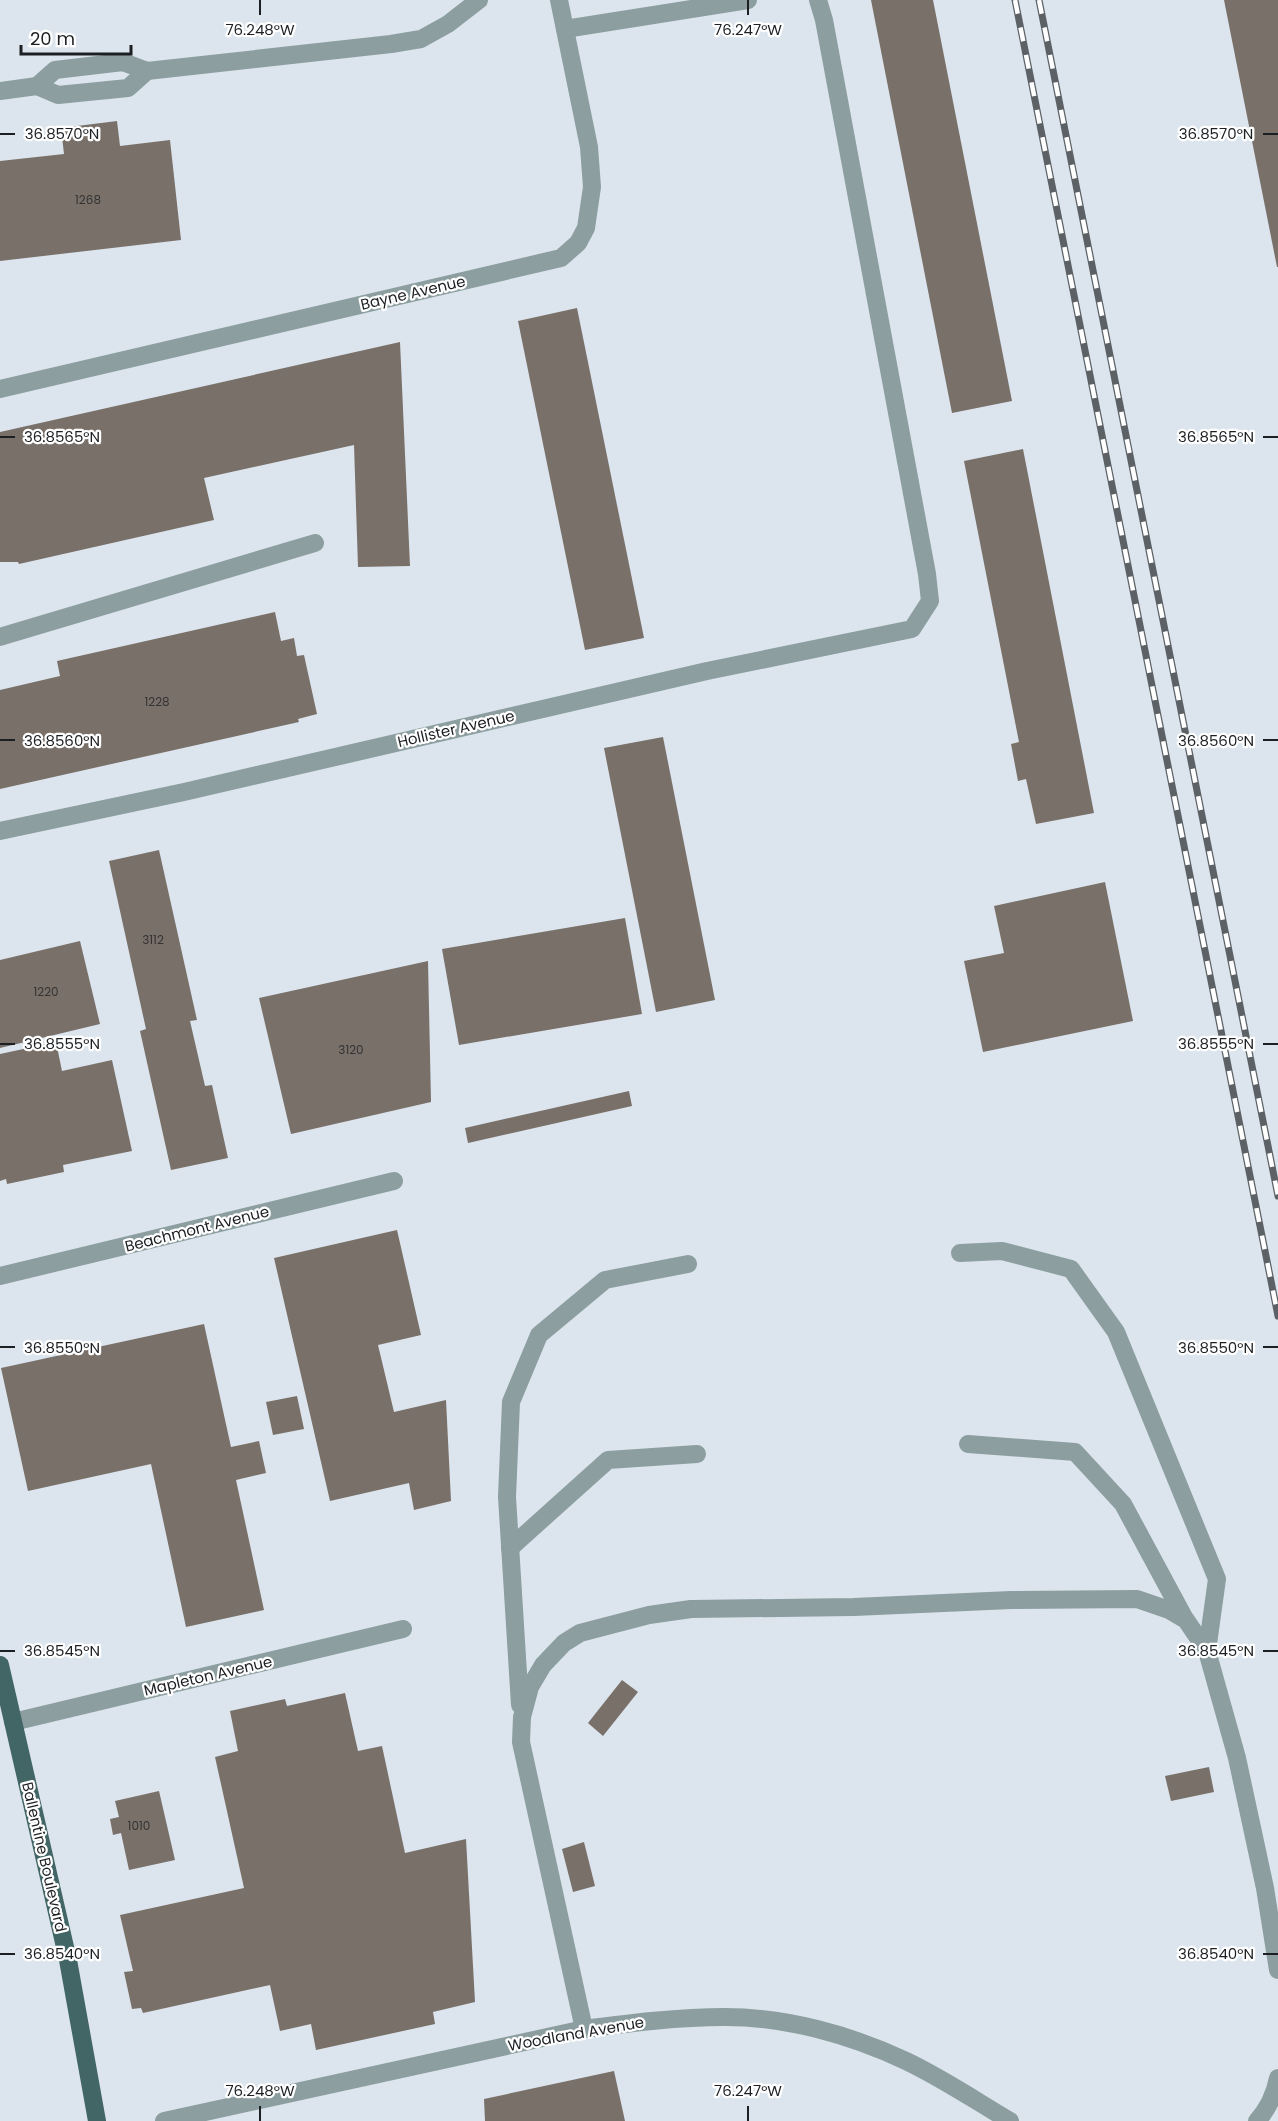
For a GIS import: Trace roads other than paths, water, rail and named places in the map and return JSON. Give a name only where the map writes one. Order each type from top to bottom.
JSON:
[{"type":"main road","name":"Ballentine Boulevard","points":[[0,1665],[68,1960],[97,2121]]},
{"type":"street","points":[[37,86],[55,70],[123,62],[147,70],[421,39],[448,24],[479,0]]},
{"type":"street","name":"Bayne Avenue","points":[[0,389],[561,258],[578,243],[586,228],[591,187],[589,147],[559,0]]},
{"type":"street","points":[[565,29],[748,0]]},
{"type":"street","name":"Hollister Avenue","points":[[0,831],[208,787],[707,671],[912,629],[930,601],[927,574],[824,20],[818,0]]},
{"type":"street","points":[[0,91],[37,86],[58,95],[128,88],[147,70]]},
{"type":"street","points":[[0,638],[315,543]]},
{"type":"street","name":"Beachmont Avenue","points":[[0,1276],[394,1181]]},
{"type":"street","points":[[960,1253],[1002,1251],[1071,1269],[1116,1332],[1217,1579],[1207,1651]]},
{"type":"street","points":[[584,2029],[521,1742],[507,1497],[511,1402],[539,1335],[605,1280],[688,1264]]},
{"type":"street","points":[[968,1444],[1075,1452],[1123,1504],[1186,1620],[1207,1651],[1239,1768],[1265,1888],[1278,1970]]},
{"type":"street","points":[[510,1548],[608,1460],[697,1454]]},
{"type":"street","points":[[521,1728],[530,1687],[543,1665],[564,1643],[580,1633],[649,1615],[692,1609],[854,1607],[1011,1600],[1137,1599],[1169,1610],[1186,1620]]},
{"type":"street","name":"Mapleton Avenue","points":[[13,1722],[403,1629]]},
{"type":"street","name":"Woodland Avenue","points":[[164,2121],[584,2029],[647,2021],[727,2017],[797,2024],[866,2043],[909,2062],[1010,2121]]},
{"type":"street","points":[[1257,2121],[1263,2115],[1276,2090],[1278,2078]]},
{"type":"railway","points":[[1015,0],[1278,1316]]},
{"type":"railway","points":[[1039,0],[1278,1196]]}]
